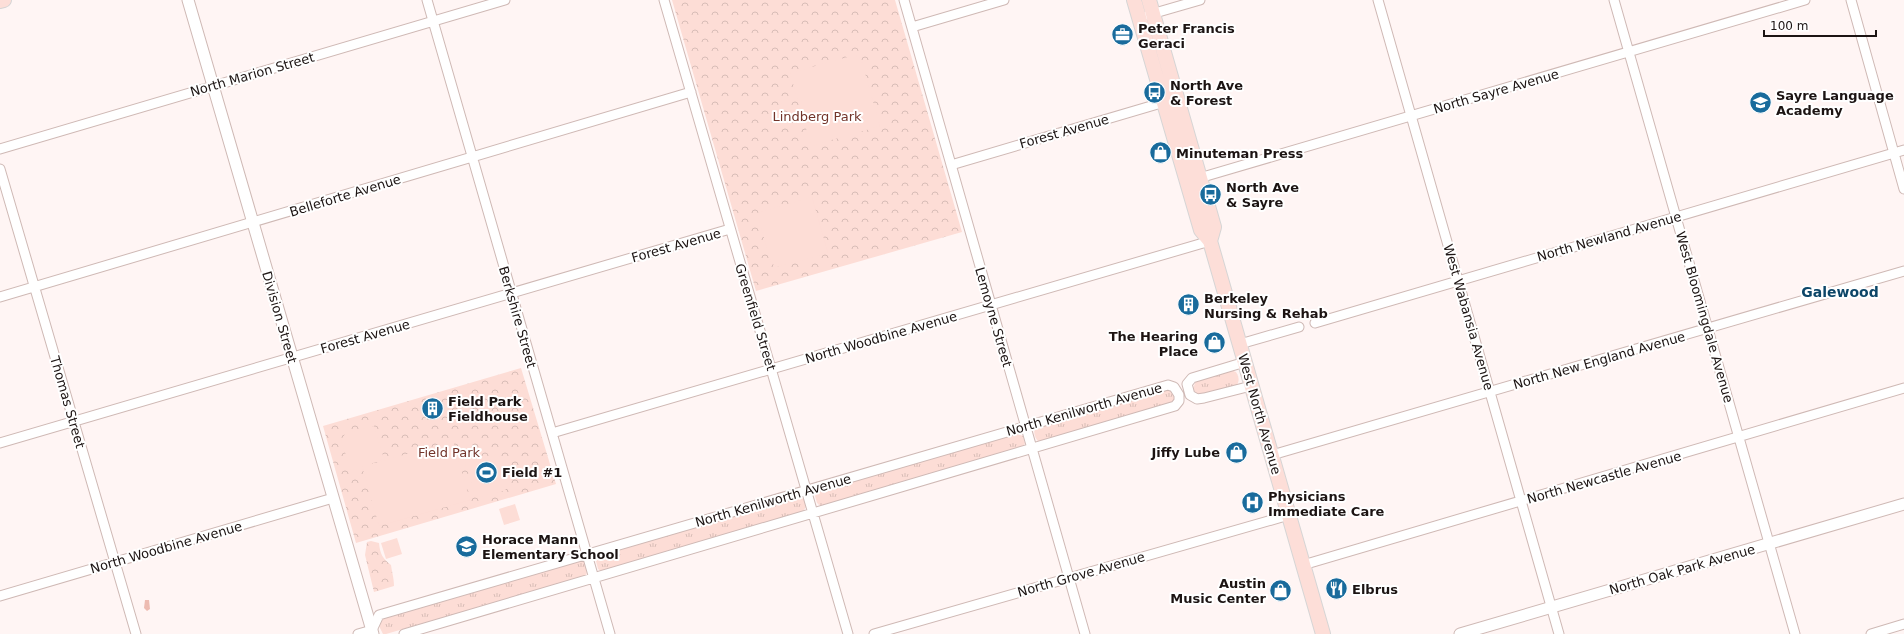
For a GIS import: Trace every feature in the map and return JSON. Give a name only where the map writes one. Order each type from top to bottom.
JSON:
[{"type":"main road","points":[[0,1],[4,0]]},
{"type":"main road","name":"West North Avenue","points":[[1134,0],[1201,230],[1210,241],[1323,634]]},
{"type":"main road","name":"West North Avenue","points":[[1149,0],[1214,227],[1210,241]]},
{"type":"street","name":"Division Street","points":[[188,0],[252,223],[374,633]]},
{"type":"street","name":"Berkshire Street","points":[[427,0],[610,634]]},
{"type":"street","name":"North Marion Street","points":[[0,149],[505,0]]},
{"type":"street","name":"Greenfield Street","points":[[664,0],[848,634]]},
{"type":"street","name":"Lemoyne Street","points":[[904,0],[1085,634]]},
{"type":"street","points":[[912,27],[1004,0]]},
{"type":"street","points":[[1139,18],[1200,0]]},
{"type":"street","name":"West Wabansia Avenue","points":[[1378,0],[1559,634]]},
{"type":"street","name":"West Bloomingdale Avenue","points":[[1614,0],[1795,634]]},
{"type":"street","name":"North Sayre Avenue","points":[[1187,182],[1805,0]]},
{"type":"street","points":[[1851,0],[1904,189]]},
{"type":"street","name":"Belleforte Avenue","points":[[0,298],[691,92]]},
{"type":"street","name":"Forest Avenue","points":[[951,164],[1177,98]]},
{"type":"street","name":"North Newland Avenue","points":[[1315,322],[1904,150]]},
{"type":"street","name":"Thomas Street","points":[[0,169],[136,634]]},
{"type":"street","name":"Forest Avenue","points":[[0,443],[730,229]]},
{"type":"street","name":"North Woodbine Avenue","points":[[552,433],[1210,241]]},
{"type":"street","name":"North New England Avenue","points":[[1272,455],[1904,271]]},
{"type":"street","points":[[1240,344],[1299,327]]},
{"type":"street","points":[[1245,362],[1192,378],[1187,384],[1190,395],[1197,399],[1204,398],[1252,386]]},
{"type":"street","name":"North Kenilworth Avenue","points":[[374,633],[378,616],[1168,385],[1174,387],[1179,395],[1179,401],[1175,406],[404,634]]},
{"type":"street","name":"North Newcastle Avenue","points":[[1303,565],[1904,388]]},
{"type":"street","name":"North Woodbine Avenue","points":[[0,596],[333,498]]},
{"type":"street","name":"North Oak Park Avenue","points":[[1460,634],[1904,504]]},
{"type":"street","name":"North Grove Avenue","points":[[874,634],[1289,515]]},
{"type":"street","points":[[1871,634],[1904,624]]},
{"type":"street","points":[[358,634],[374,633]]},
{"type":"green space","name":"Lindberg Park","points":[[672,0],[895,0],[962,232],[756,291]]},
{"type":"green space","points":[[855,55],[861,59],[880,126],[811,146],[790,73]]},
{"type":"green space","points":[[812,197],[828,253],[777,267],[771,263],[757,213]]},
{"type":"green space","name":"Field Park","points":[[521,368],[556,484],[356,543],[323,426]]},
{"type":"green space","points":[[1231,370],[1236,372],[1238,377],[1239,381],[1236,386],[1201,395],[1197,394],[1193,389],[1196,380]]},
{"type":"green space","points":[[1169,389],[1174,390],[1177,397],[1172,403],[1039,442],[1036,439],[1034,431],[1035,428]]},
{"type":"green space","points":[[374,426],[384,459],[368,465],[453,441],[470,500],[379,526],[362,466],[351,470],[341,440],[345,434]]},
{"type":"green space","points":[[1017,434],[1023,436],[1025,443],[1023,447],[822,507],[817,503],[815,496],[818,492]]},
{"type":"green space","name":"Field #1","points":[[499,454],[509,483],[508,488],[503,491],[476,498],[465,463]]},
{"type":"green space","points":[[799,497],[804,499],[806,507],[803,511],[601,571],[598,569],[596,561],[599,556]]},
{"type":"green space","points":[[515,504],[520,520],[504,525],[499,509]]},
{"type":"green space","points":[[397,538],[402,554],[386,559],[381,543]]},
{"type":"green space","points":[[371,541],[379,543],[382,556],[391,565],[394,583],[394,586],[374,592],[365,555],[367,542]]},
{"type":"green space","points":[[583,561],[586,566],[586,576],[386,634],[383,634],[378,624],[380,620]]},
{"type":"water","points":[[145,600],[149,600],[150,609],[147,611],[144,608]]},
{"type":"place","name":"Peter Francis Geraci","points":[[1122,35]]},
{"type":"place","name":"North Ave & Forest","points":[[1154,92]]},
{"type":"place","name":"Sayre Language Academy","points":[[1761,102]]},
{"type":"place","name":"Minuteman Press","points":[[1161,153]]},
{"type":"place","name":"North Ave & Sayre","points":[[1210,194]]},
{"type":"place","name":"Berkeley Nursing & Rehab","points":[[1188,305]]},
{"type":"place","name":"The Hearing Place","points":[[1214,343]]},
{"type":"place","name":"Field Park Fieldhouse","points":[[433,408]]},
{"type":"place","name":"Jiffy Lube","points":[[1236,452]]},
{"type":"place","name":"Field #1","points":[[486,472]]},
{"type":"place","name":"Physicians Immediate Care","points":[[1253,503]]},
{"type":"place","name":"Horace Mann Elementary School","points":[[466,546]]},
{"type":"place","name":"Elbrus","points":[[1336,589]]},
{"type":"place","name":"Austin Music Center","points":[[1281,590]]},
{"type":"district","name":"Galewood","points":[[1840,292]]}]
